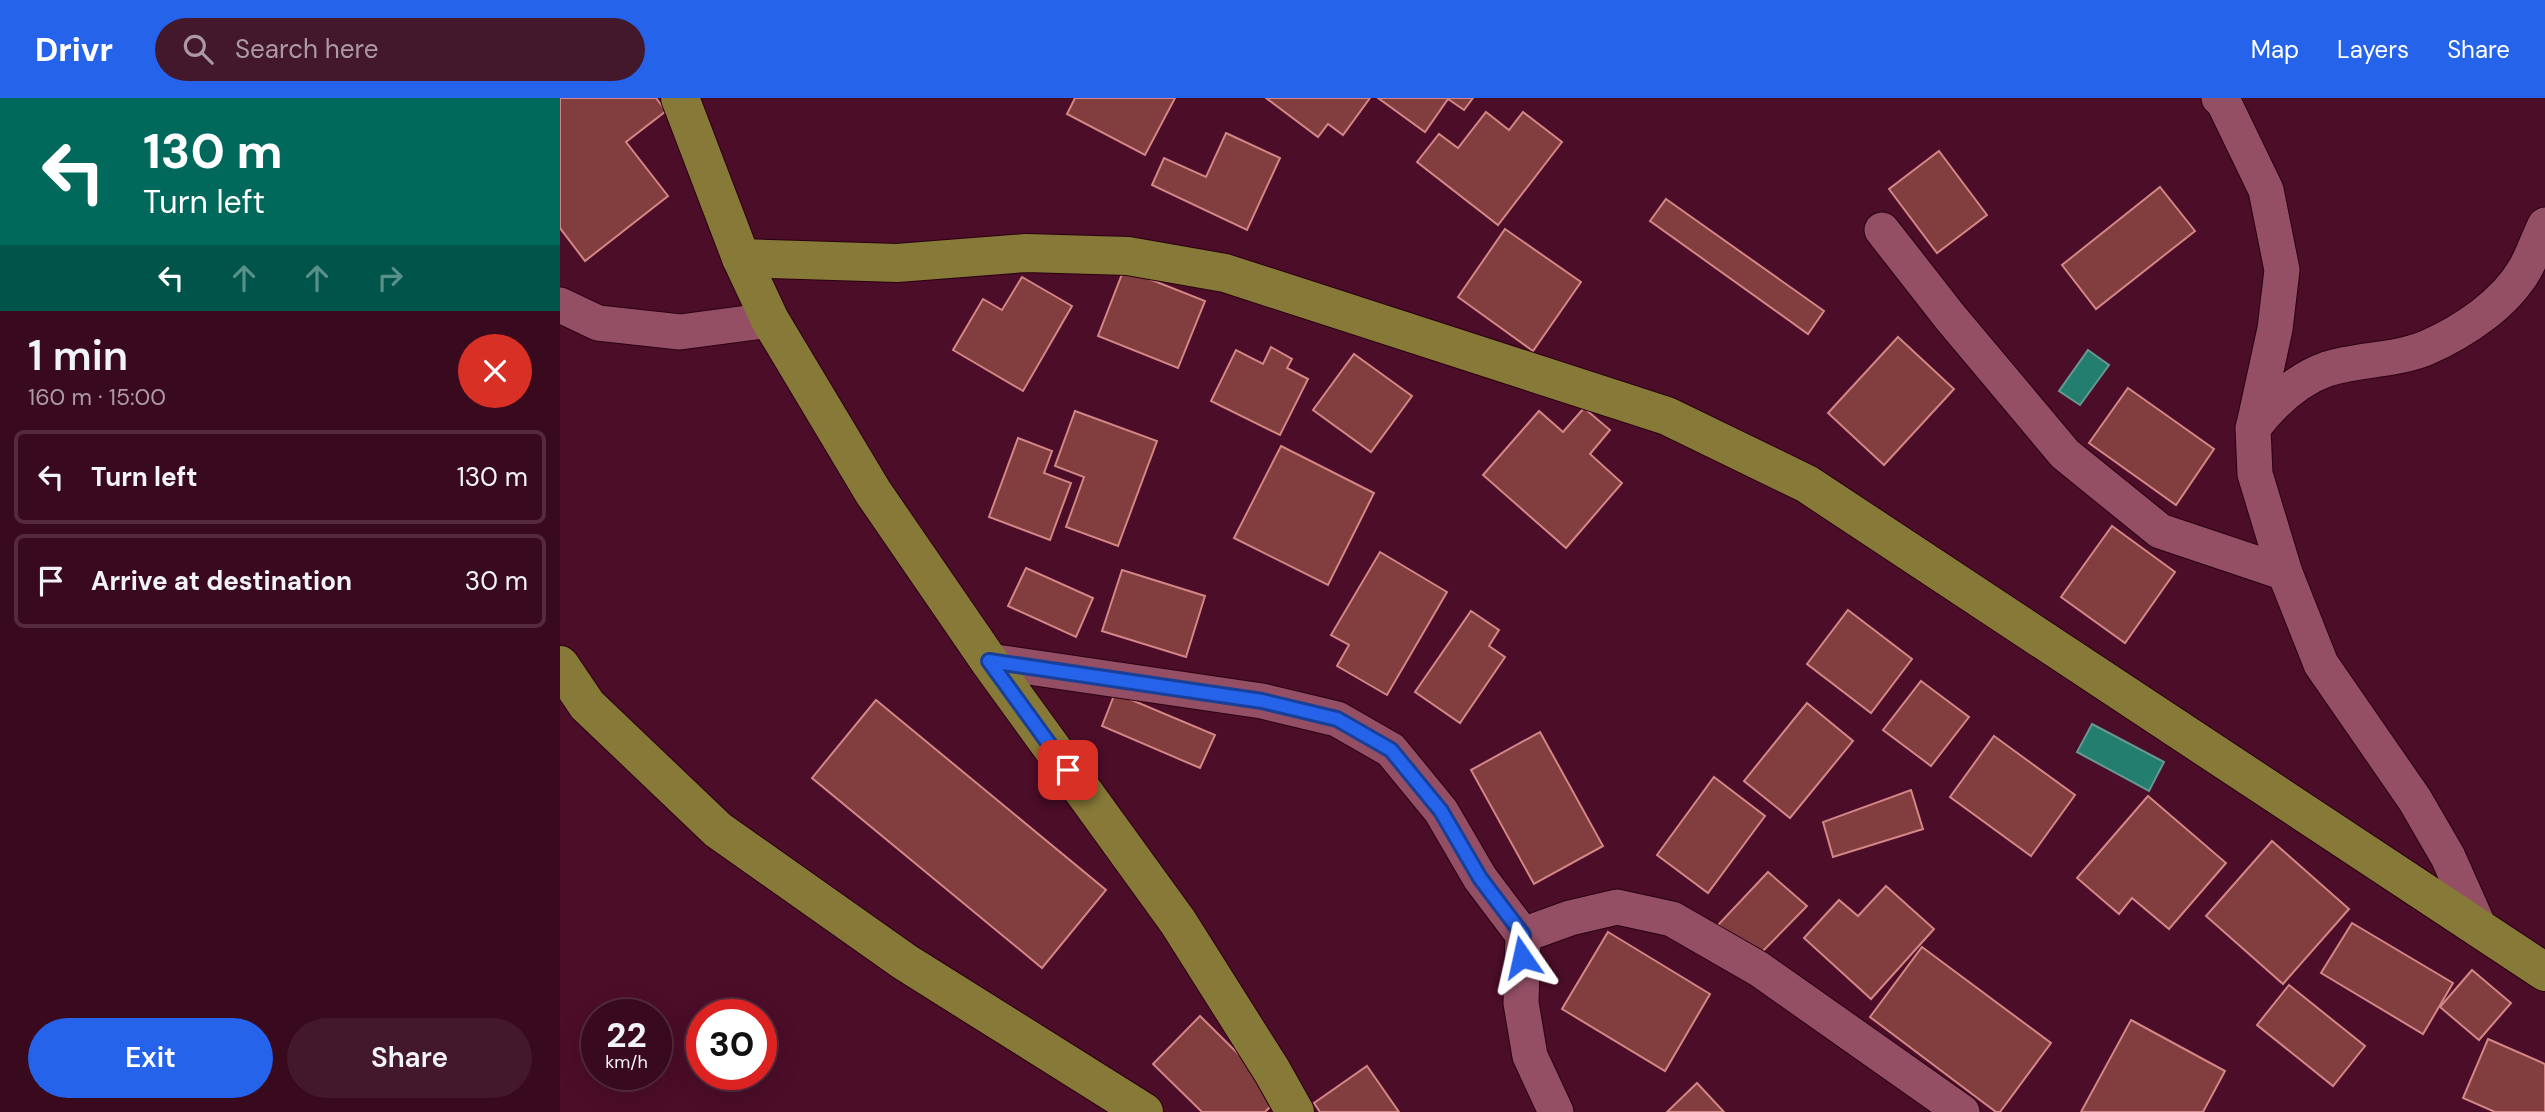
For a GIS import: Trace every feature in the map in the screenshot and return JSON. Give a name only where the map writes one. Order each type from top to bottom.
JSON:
[{"type":"main road","points":[[680,98],[741,258],[770,320],[873,492],[989,661],[1178,922],[1295,1112]]},
{"type":"main road","points":[[741,258],[897,263],[1026,253],[1128,256],[1225,273],[1667,416],[1807,484],[2545,972]]},
{"type":"main road","points":[[560,665],[574,705],[718,830],[905,962],[1144,1112]]},
{"type":"street","points":[[2219,98],[2224,103],[2266,190],[2282,270],[2275,329],[2253,428],[2255,474],[2285,573],[2321,664],[2415,800],[2448,857],[2480,929]]},
{"type":"street","points":[[2253,428],[2270,406],[2297,384],[2328,369],[2385,359],[2426,348],[2464,327],[2501,301],[2524,270],[2545,225]]},
{"type":"street","points":[[1882,230],[1950,317],[2065,454],[2161,531],[2285,573]]},
{"type":"street","points":[[560,305],[598,323],[680,332],[770,320]]},
{"type":"street","points":[[989,661],[1262,701],[1337,719],[1391,750],[1441,811],[1480,878],[1523,935],[1521,1003],[1530,1056],[1556,1112]]},
{"type":"street","points":[[1523,935],[1570,918],[1617,907],[1672,919],[1759,969],[1962,1112]]},
{"type":"shaded area","points":[[2088,350],[2109,365],[2080,405],[2059,391]]},
{"type":"shaded area","points":[[2092,724],[2164,762],[2149,791],[2077,752]]},
{"type":"building","points":[[560,98],[656,98],[666,111],[626,142],[668,196],[585,261],[560,228]]},
{"type":"building","points":[[1075,98],[1175,98],[1145,155],[1067,114]]},
{"type":"building","points":[[1266,98],[1370,98],[1343,135],[1328,124],[1318,137]]},
{"type":"building","points":[[1378,98],[1473,98],[1464,110],[1448,99],[1425,132]]},
{"type":"building","points":[[1486,112],[1509,130],[1523,112],[1562,142],[1498,225],[1417,162],[1439,134],[1458,148]]},
{"type":"building","points":[[1226,133],[1280,158],[1247,230],[1152,185],[1164,158],[1206,177]]},
{"type":"building","points":[[1939,151],[1987,215],[1937,253],[1889,189]]},
{"type":"building","points":[[2160,187],[2195,231],[2096,309],[2062,265]]},
{"type":"building","points":[[1666,199],[1824,311],[1808,334],[1650,221]]},
{"type":"building","points":[[1505,229],[1581,282],[1533,351],[1458,297]]},
{"type":"building","points":[[1124,269],[1205,301],[1178,368],[1098,336]]},
{"type":"building","points":[[1022,277],[1072,306],[1023,391],[953,350],[983,299],[1002,310]]},
{"type":"building","points":[[1898,337],[1954,389],[1884,465],[1828,413]]},
{"type":"building","points":[[1271,347],[1292,359],[1287,368],[1308,379],[1280,435],[1211,401],[1236,350],[1263,364]]},
{"type":"building","points":[[1354,354],[1412,396],[1371,452],[1313,410]]},
{"type":"building","points":[[2128,388],[2214,449],[2176,505],[2089,443]]},
{"type":"building","points":[[1584,408],[1610,430],[1590,454],[1622,483],[1566,548],[1483,475],[1539,411],[1563,432]]},
{"type":"building","points":[[1075,411],[1157,441],[1118,546],[1066,527],[1084,477],[1055,466]]},
{"type":"building","points":[[1018,438],[1052,451],[1044,473],[1071,483],[1050,540],[989,517]]},
{"type":"building","points":[[1281,446],[1374,493],[1328,585],[1234,538]]},
{"type":"building","points":[[2112,526],[2175,572],[2125,643],[2061,597]]},
{"type":"building","points":[[1380,552],[1447,592],[1387,695],[1337,666],[1349,645],[1331,635]]},
{"type":"building","points":[[1026,568],[1093,598],[1076,637],[1008,606]]},
{"type":"building","points":[[1122,570],[1205,596],[1186,657],[1102,631]]},
{"type":"building","points":[[1848,610],[1912,659],[1871,713],[1807,664]]},
{"type":"building","points":[[1471,611],[1499,630],[1489,646],[1505,657],[1460,723],[1415,692]]},
{"type":"building","points":[[1921,681],[1969,717],[1931,766],[1883,730]]},
{"type":"building","points":[[1115,693],[1215,735],[1200,768],[1102,726]]},
{"type":"building","points":[[876,700],[1106,890],[1042,968],[812,778]]},
{"type":"building","points":[[1807,703],[1853,741],[1790,818],[1744,781]]},
{"type":"building","points":[[1540,732],[1603,846],[1534,884],[1471,770]]},
{"type":"building","points":[[1994,736],[2075,795],[2031,856],[1950,797]]},
{"type":"building","points":[[1714,777],[1765,816],[1708,893],[1657,855]]},
{"type":"building","points":[[1911,790],[1923,829],[1833,857],[1823,822]]},
{"type":"building","points":[[2148,796],[2226,863],[2169,929],[2132,898],[2119,914],[2077,878]]},
{"type":"building","points":[[2272,841],[2349,909],[2283,984],[2206,916]]},
{"type":"building","points":[[1768,872],[1807,906],[1761,953],[1718,925]]},
{"type":"building","points":[[1886,886],[1934,929],[1871,999],[1804,938],[1839,900],[1858,916]]},
{"type":"building","points":[[2352,923],[2453,983],[2423,1034],[2321,973]]},
{"type":"building","points":[[1608,932],[1710,994],[1665,1071],[1562,1009]]},
{"type":"building","points":[[1922,947],[2051,1043],[2000,1112],[1996,1112],[1870,1017]]},
{"type":"building","points":[[2472,970],[2511,1003],[2479,1040],[2440,1007]]},
{"type":"building","points":[[2289,985],[2365,1046],[2333,1086],[2257,1025]]},
{"type":"building","points":[[1200,1016],[1281,1096],[1265,1112],[1202,1112],[1153,1064]]},
{"type":"building","points":[[2131,1020],[2225,1071],[2203,1112],[2081,1112]]},
{"type":"building","points":[[2488,1039],[2545,1064],[2545,1112],[2495,1112],[2463,1098]]},
{"type":"building","points":[[1367,1066],[1399,1112],[1320,1112],[1314,1103]]},
{"type":"building","points":[[1697,1083],[1724,1112],[1667,1112]]},
{"type":"route","points":[[1068,770],[989,661],[1262,701],[1337,719],[1391,750],[1441,811],[1480,878],[1523,935],[1522,957]]}]
